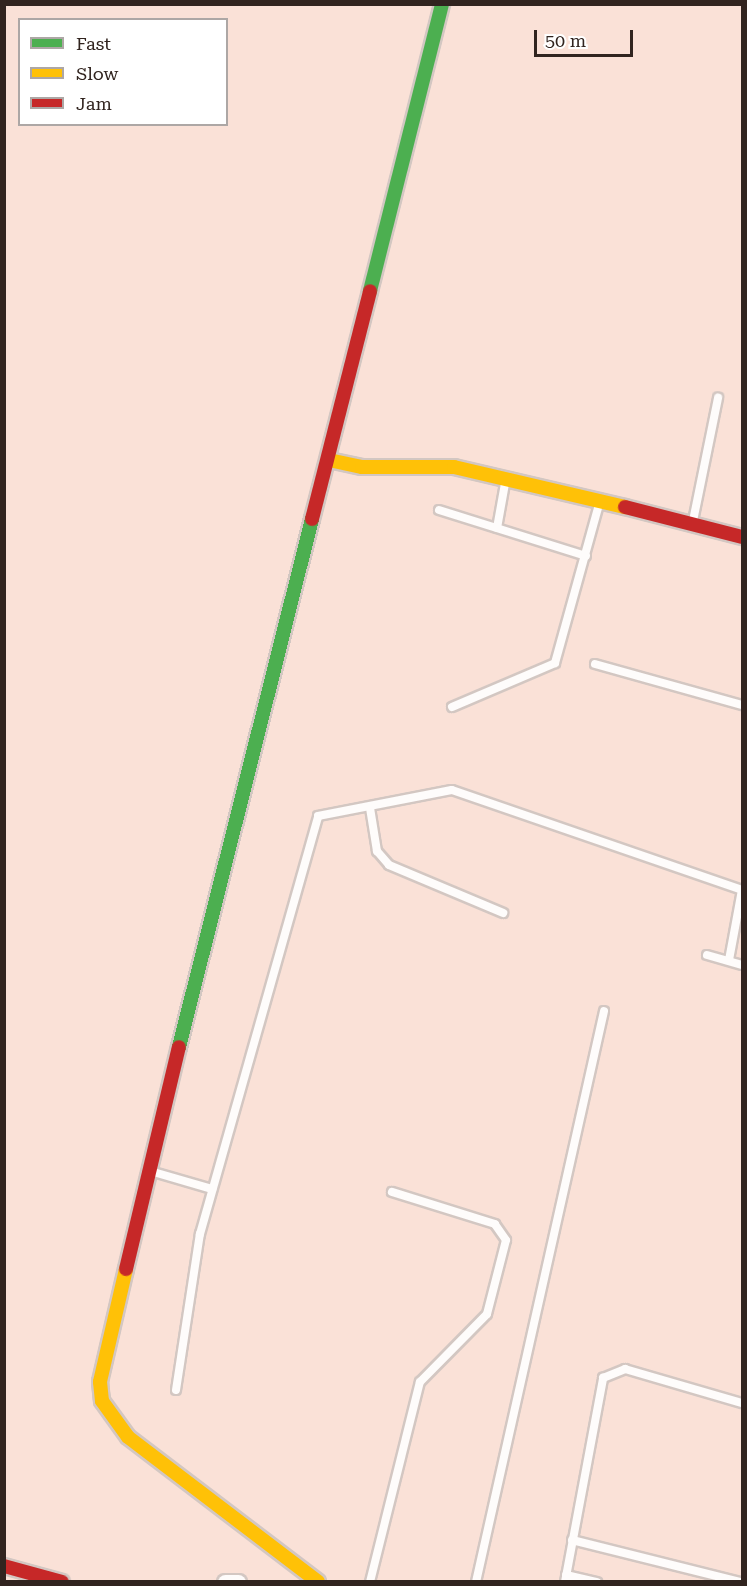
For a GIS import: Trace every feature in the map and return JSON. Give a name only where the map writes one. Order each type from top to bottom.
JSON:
[{"type":"street","points":[[318,1581],[146,1453],[114,1422],[102,1401],[100,1382],[148,1170],[329,460],[442,4]]},
{"type":"street","points":[[329,460],[362,467],[454,467],[507,476],[693,521],[742,537]]},
{"type":"street","points":[[4,1566],[62,1581]]},
{"type":"street","points":[[225,1581],[238,1581]]},
{"type":"lane","points":[[693,521],[718,398]]},
{"type":"lane","points":[[497,528],[507,476]]},
{"type":"lane","points":[[452,707],[555,663],[601,500]]},
{"type":"lane","points":[[439,510],[586,556]]},
{"type":"lane","points":[[595,664],[742,705]]},
{"type":"lane","points":[[176,1390],[190,1274],[312,827],[322,813],[370,808],[436,790],[470,793],[742,890],[729,960]]},
{"type":"lane","points":[[370,808],[377,851],[389,865],[503,913]]},
{"type":"lane","points":[[707,955],[742,965]]},
{"type":"lane","points":[[476,1581],[604,1011]]},
{"type":"lane","points":[[148,1170],[212,1188]]},
{"type":"lane","points":[[370,1581],[420,1382],[487,1314],[506,1240],[495,1224],[392,1192]]},
{"type":"lane","points":[[597,1581],[566,1578],[598,1389],[609,1372],[625,1369],[742,1403]]},
{"type":"lane","points":[[572,1540],[741,1581]]},
{"type":"shaded area","points":[[5,5],[742,5],[742,1581],[5,1581]]},
{"type":"traffic: fast","points":[[370,291],[442,4]]},
{"type":"traffic: fast","points":[[179,1047],[312,519]]},
{"type":"traffic: slow","points":[[329,460],[362,467],[454,467],[625,507]]},
{"type":"traffic: slow","points":[[126,1269],[100,1382],[102,1401],[128,1437],[318,1582]]},
{"type":"traffic: jam","points":[[312,519],[370,291]]},
{"type":"traffic: jam","points":[[625,507],[742,537]]},
{"type":"traffic: jam","points":[[126,1269],[179,1047]]},
{"type":"traffic: jam","points":[[4,1566],[62,1582]]}]
